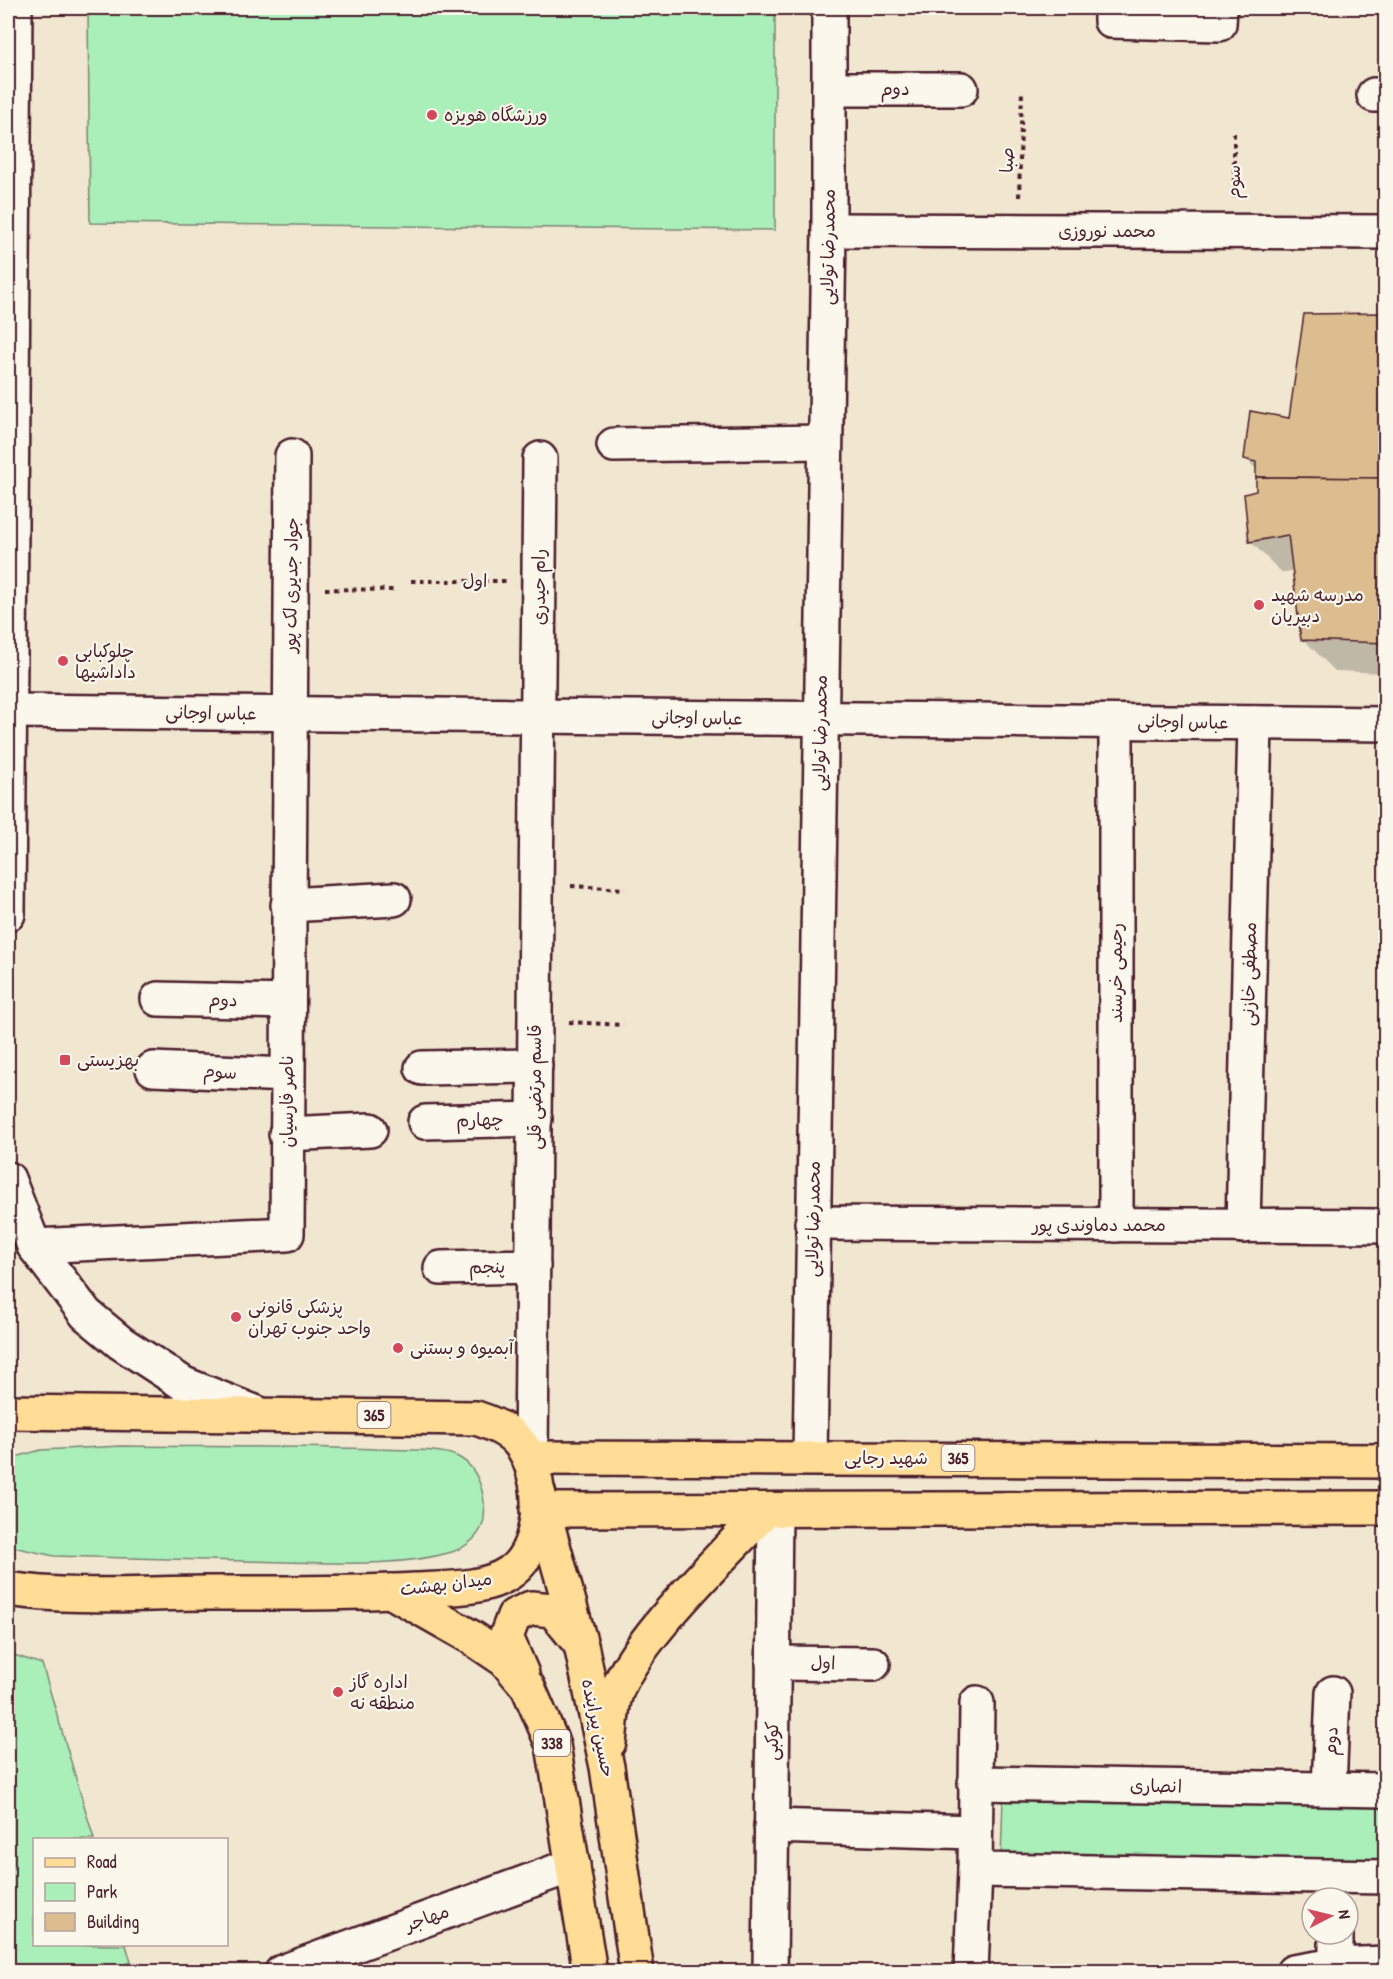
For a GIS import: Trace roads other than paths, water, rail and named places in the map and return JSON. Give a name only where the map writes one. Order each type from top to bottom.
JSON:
[{"type":"main road","name":"میدان بهشت","points":[[8,1412],[256,1413],[476,1418],[511,1432],[531,1458],[539,1503],[527,1552],[510,1572],[487,1583],[390,1591],[75,1594],[8,1589]]},
{"type":"main road","name":"شهید رجایی","points":[[531,1458],[1386,1461]]},
{"type":"main road","points":[[539,1503],[770,1511],[1386,1508]]},
{"type":"main road","name":"حسین پیراینده","points":[[539,1503],[581,1645],[607,1767],[637,1971]]},
{"type":"main road","points":[[607,1767],[614,1699],[628,1667],[662,1623],[770,1511]]},
{"type":"main road","name":"338","points":[[390,1591],[471,1637],[505,1660],[528,1688],[553,1745],[590,1971]]},
{"type":"main road","points":[[528,1688],[506,1636],[514,1616],[531,1608],[553,1610],[581,1645]]},
{"type":"street","points":[[8,914],[10,244],[15,8]]},
{"type":"street","name":"محمدرضا تولایی","points":[[810,1458],[829,230],[829,8]]},
{"type":"street","points":[[1112,8],[1111,21],[1219,24],[1220,8]]},
{"type":"street","name":"دوم","points":[[829,88],[961,89]]},
{"type":"street","name":"محمد نوروزی","points":[[829,230],[1386,232]]},
{"type":"street","points":[[614,445],[825,442]]},
{"type":"street","name":"جواد جدیری لک پور","points":[[290,714],[292,456]]},
{"type":"street","name":"رام حیدری","points":[[539,716],[540,459]]},
{"type":"street","name":"عباس اوجانی","points":[[9,711],[1386,724]]},
{"type":"street","name":"ناصر فارسیان","points":[[34,1246],[287,1234],[290,714]]},
{"type":"street","name":"قاسم مرتضی قلی","points":[[531,1458],[539,716]]},
{"type":"street","name":"رحیمی خرسند","points":[[1116,722],[1116,1225]]},
{"type":"street","name":"مصطفی خازنی","points":[[1243,1226],[1255,723]]},
{"type":"street","points":[[288,905],[394,899]]},
{"type":"street","name":"دوم","points":[[158,999],[288,1002]]},
{"type":"street","points":[[422,1068],[535,1066]]},
{"type":"street","name":"سوم","points":[[153,1069],[287,1075]]},
{"type":"street","name":"چهارم","points":[[425,1122],[535,1119]]},
{"type":"street","points":[[286,1134],[370,1130]]},
{"type":"street","points":[[8,1179],[34,1246],[86,1314],[121,1343],[184,1384],[256,1413]]},
{"type":"street","name":"محمد دماوندی پور","points":[[812,1223],[1386,1226]]},
{"type":"street","name":"پنجم","points":[[441,1268],[533,1266]]},
{"type":"street","name":"کوکبی","points":[[770,1511],[773,1663],[770,1971]]},
{"type":"street","name":"اول","points":[[773,1663],[873,1664]]},
{"type":"street","name":"دوم","points":[[1329,1788],[1333,1694]]},
{"type":"street","points":[[971,1971],[975,1870],[976,1703]]},
{"type":"street","name":"انصاری","points":[[975,1783],[1386,1790]]},
{"type":"street","points":[[771,1826],[975,1832]]},
{"type":"street","name":"مهاجر","points":[[282,1971],[573,1865]]},
{"type":"street","points":[[975,1870],[1314,1886]]},
{"type":"street","points":[[1340,1886],[1386,1877]]},
{"type":"street","points":[[1293,1971],[1336,1950],[1386,1964]]},
{"type":"place","name":"ورزشگاه هویزه","points":[[432,115]]},
{"type":"place","name":"مدرسه شهید دبیریان","points":[[1259,605]]},
{"type":"place","name":"چلوکبابی داداشیها","points":[[63,661]]},
{"type":"place","name":"بهزیستی","points":[[65,1060]]},
{"type":"place","name":"پزشکی قانونی واحد جنوب تهران","points":[[236,1317]]},
{"type":"place","name":"آبمیوه و بستنی","points":[[398,1348]]},
{"type":"place","name":"اداره گاز منطقه نه","points":[[338,1692]]}]
